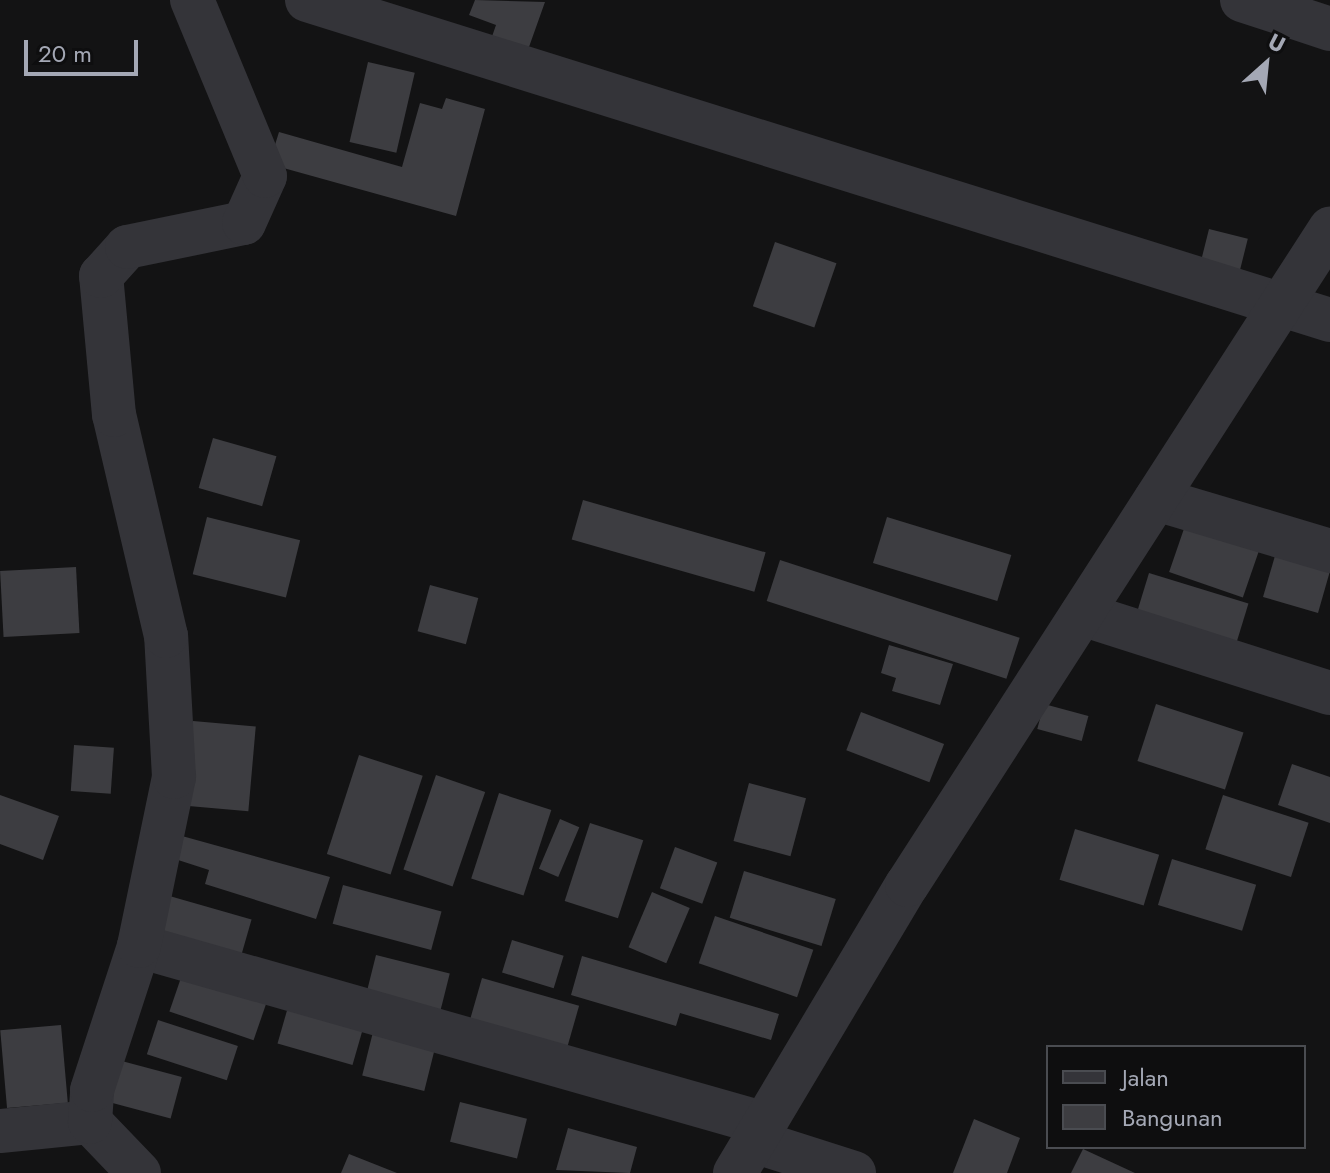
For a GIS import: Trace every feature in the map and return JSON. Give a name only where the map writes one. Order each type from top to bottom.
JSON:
[{"type":"street","points":[[139,1173],[90,1122],[92,1090],[139,946],[174,777],[166,636],[114,415],[101,276],[127,247],[244,223],[265,176],[192,0]]},
{"type":"street","points":[[307,0],[1330,320]]},
{"type":"street","points":[[1242,0],[1330,29]]},
{"type":"street","points":[[751,1146],[1082,614],[1330,229]]},
{"type":"street","points":[[1156,499],[1330,551]]},
{"type":"street","points":[[1082,614],[1330,693]]},
{"type":"street","points":[[139,946],[751,1146],[854,1173]]},
{"type":"street","points":[[0,1131],[90,1122]]},
{"type":"building","points":[[475,0],[545,2],[524,61],[488,48],[496,25],[469,15]]},
{"type":"building","points":[[368,62],[415,73],[396,153],[350,142]]},
{"type":"building","points":[[446,98],[485,109],[456,216],[269,164],[279,132],[402,167],[420,103],[442,109]]},
{"type":"building","points":[[1209,229],[1248,239],[1237,280],[1199,271]]},
{"type":"building","points":[[775,242],[836,263],[814,327],[753,306]]},
{"type":"building","points":[[213,438],[276,456],[262,506],[199,488]]},
{"type":"building","points":[[583,500],[766,552],[754,592],[572,539]]},
{"type":"building","points":[[207,517],[300,540],[286,597],[193,574]]},
{"type":"building","points":[[887,517],[1011,555],[997,601],[873,563]]},
{"type":"building","points":[[1187,520],[1261,545],[1243,597],[1169,572]]},
{"type":"building","points":[[1279,542],[1330,571],[1318,613],[1263,597]]},
{"type":"building","points":[[780,560],[1020,638],[1006,679],[767,601]]},
{"type":"building","points":[[76,567],[79,633],[4,637],[0,571]]},
{"type":"building","points":[[1149,573],[1248,603],[1232,657],[1133,627]]},
{"type":"building","points":[[430,585],[478,598],[466,644],[418,631]]},
{"type":"building","points":[[889,645],[953,664],[940,705],[892,691],[896,678],[881,673]]},
{"type":"building","points":[[1044,704],[1088,716],[1082,741],[1037,729]]},
{"type":"building","points":[[1156,704],[1243,732],[1225,789],[1137,761]]},
{"type":"building","points":[[861,712],[944,744],[929,782],[846,750]]},
{"type":"building","points":[[193,721],[256,726],[248,811],[186,806]]},
{"type":"building","points":[[74,745],[114,748],[111,794],[71,791]]},
{"type":"building","points":[[359,755],[423,776],[391,875],[327,854]]},
{"type":"building","points":[[1292,764],[1330,777],[1330,823],[1278,805]]},
{"type":"building","points":[[436,775],[485,792],[453,886],[403,870]]},
{"type":"building","points":[[749,783],[806,798],[790,856],[733,841]]},
{"type":"building","points":[[499,793],[551,810],[523,896],[471,879]]},
{"type":"building","points":[[0,795],[59,816],[43,860],[0,844]]},
{"type":"building","points":[[1223,795],[1309,823],[1291,877],[1205,849]]},
{"type":"building","points":[[560,819],[579,827],[558,877],[539,869]]},
{"type":"building","points":[[590,823],[643,840],[618,918],[565,901]]},
{"type":"building","points":[[1075,829],[1159,855],[1144,905],[1060,880]]},
{"type":"building","points":[[182,836],[330,877],[316,919],[205,884],[209,870],[175,859]]},
{"type":"building","points":[[675,847],[717,862],[702,904],[660,888]]},
{"type":"building","points":[[1172,859],[1256,885],[1242,931],[1158,905]]},
{"type":"building","points":[[744,871],[836,899],[821,946],[730,918]]},
{"type":"building","points":[[343,885],[442,911],[431,950],[333,924]]},
{"type":"building","points":[[652,892],[690,908],[666,963],[629,947]]},
{"type":"building","points":[[166,895],[252,920],[240,961],[154,936]]},
{"type":"building","points":[[715,916],[813,950],[797,997],[699,963]]},
{"type":"building","points":[[512,940],[564,956],[554,988],[502,973]]},
{"type":"building","points":[[376,955],[450,973],[439,1016],[365,998]]},
{"type":"building","points":[[582,956],[779,1014],[771,1040],[680,1013],[676,1026],[571,995]]},
{"type":"building","points":[[185,966],[269,995],[254,1040],[169,1011]]},
{"type":"building","points":[[482,978],[579,1006],[565,1054],[468,1026]]},
{"type":"building","points":[[288,1007],[363,1028],[353,1065],[278,1044]]},
{"type":"building","points":[[158,1020],[238,1046],[227,1080],[147,1054]]},
{"type":"building","points":[[375,1024],[437,1039],[424,1091],[362,1075]]},
{"type":"building","points":[[61,1025],[68,1103],[7,1108],[0,1030]]},
{"type":"building","points":[[118,1060],[182,1077],[171,1119],[107,1102]]},
{"type":"building","points":[[460,1102],[527,1119],[517,1158],[450,1142]]},
{"type":"building","points":[[974,1119],[1020,1138],[1007,1173],[953,1173]]},
{"type":"building","points":[[568,1128],[637,1147],[630,1173],[556,1170]]},
{"type":"building","points":[[1083,1149],[1135,1173],[1071,1173]]},
{"type":"building","points":[[349,1154],[397,1173],[341,1173]]}]
